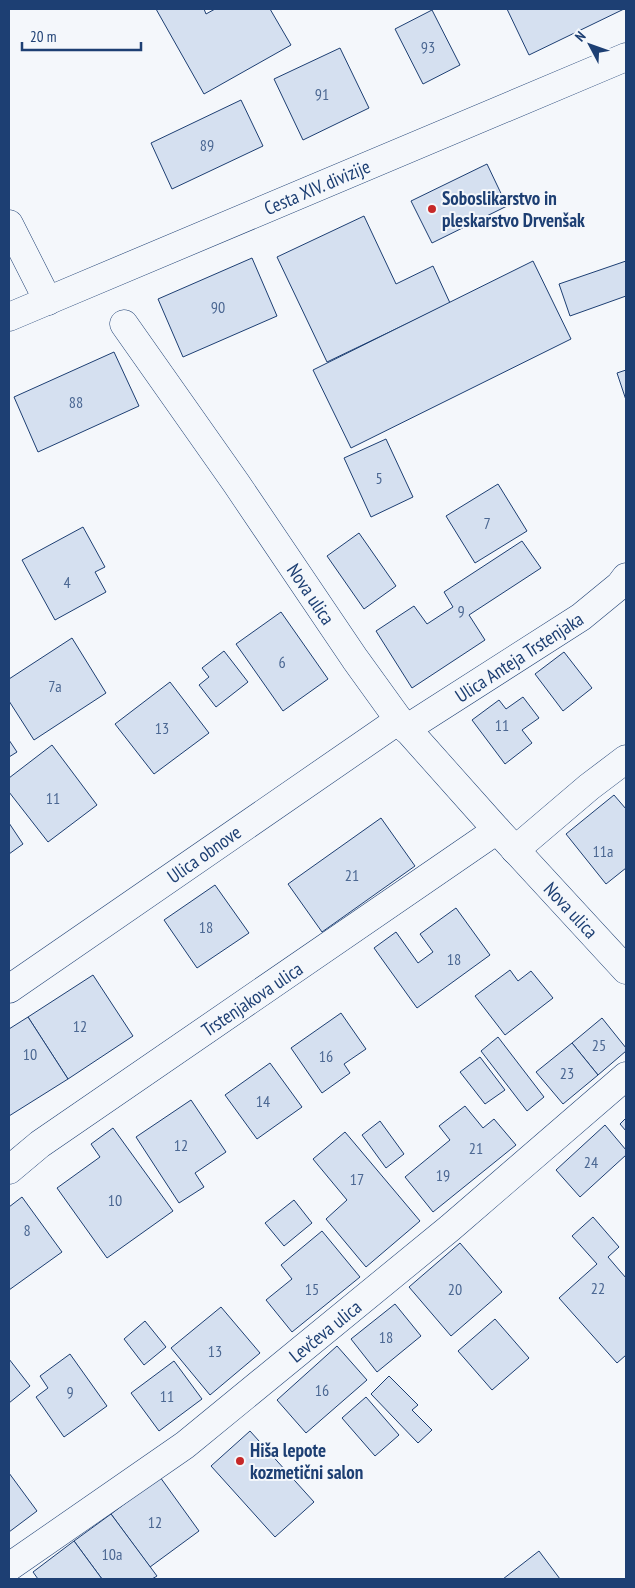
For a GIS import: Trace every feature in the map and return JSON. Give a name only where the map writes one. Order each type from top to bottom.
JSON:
[{"type":"street","name":"Cesta XIV. divizije","points":[[9,317],[626,57]]},
{"type":"street","points":[[9,224],[48,301]]},
{"type":"street","name":"Nova ulica","points":[[124,324],[236,483],[355,660],[403,725],[626,970]]},
{"type":"street","name":"Ulica Anteja Trstenjaka","points":[[403,725],[581,617],[626,578]]},
{"type":"street","name":"Ulica obnove","points":[[9,989],[403,725]]},
{"type":"street","points":[[515,850],[589,787],[626,759]]},
{"type":"street","name":"Trstenjakova ulica","points":[[9,1170],[40,1144],[497,830]]},
{"type":"street","name":"Levčeva ulica","points":[[9,1567],[185,1445],[450,1228],[626,1076]]},
{"type":"building","points":[[156,9],[204,9],[206,14],[215,9],[270,9],[291,45],[204,94]]},
{"type":"building","points":[[507,9],[624,9],[529,55]]},
{"type":"building","points":[[432,10],[460,65],[423,84],[395,29]]},
{"type":"building","points":[[340,48],[369,108],[303,140],[274,79]]},
{"type":"building","points":[[241,100],[263,146],[172,189],[151,143]]},
{"type":"building","points":[[487,164],[507,206],[432,243],[411,201]]},
{"type":"building","points":[[364,216],[396,284],[433,266],[450,303],[327,362],[277,257]]},
{"type":"building","points":[[252,258],[277,316],[183,357],[158,299]]},
{"type":"building","points":[[533,261],[571,339],[351,448],[313,370]]},
{"type":"building","points":[[626,261],[626,296],[570,316],[559,284]]},
{"type":"building","points":[[114,352],[139,406],[38,452],[14,397]]},
{"type":"building","points":[[626,370],[626,400],[617,373]]},
{"type":"building","points":[[386,439],[413,497],[371,517],[344,458]]},
{"type":"building","points":[[498,484],[527,531],[475,563],[446,516]]},
{"type":"building","points":[[83,527],[105,567],[95,572],[106,592],[55,620],[22,560]]},
{"type":"building","points":[[359,533],[396,586],[364,609],[327,556]]},
{"type":"building","points":[[522,541],[541,568],[469,615],[485,640],[412,688],[376,631],[414,606],[427,624],[453,607],[444,592]]},
{"type":"building","points":[[281,612],[328,679],[283,711],[236,644]]},
{"type":"building","points":[[72,638],[106,693],[34,740],[9,701],[9,679]]},
{"type":"building","points":[[224,651],[248,682],[216,707],[199,685],[209,677],[202,668]]},
{"type":"building","points":[[564,652],[592,688],[563,711],[535,674]]},
{"type":"building","points":[[170,682],[209,733],[154,774],[115,724]]},
{"type":"building","points":[[523,697],[539,718],[522,730],[532,743],[505,764],[472,720],[499,700],[506,709]]},
{"type":"building","points":[[9,740],[17,752],[9,757]]},
{"type":"building","points":[[52,745],[97,805],[48,842],[9,792],[9,778]]},
{"type":"building","points":[[614,795],[626,809],[626,868],[606,884],[566,834]]},
{"type":"building","points":[[381,818],[415,866],[322,932],[288,884]]},
{"type":"building","points":[[9,823],[23,844],[9,854]]},
{"type":"building","points":[[215,885],[249,933],[197,968],[164,920]]},
{"type":"building","points":[[456,908],[490,955],[417,1008],[374,948],[396,932],[418,963],[433,952],[420,934]]},
{"type":"building","points":[[510,970],[518,981],[531,971],[553,998],[505,1035],[475,996]]},
{"type":"building","points":[[93,975],[133,1036],[68,1079],[28,1017]]},
{"type":"building","points":[[341,1013],[366,1049],[344,1064],[350,1073],[322,1093],[291,1048]]},
{"type":"building","points":[[28,1017],[68,1079],[9,1116],[9,1029]]},
{"type":"building","points":[[602,1018],[626,1048],[626,1051],[598,1075],[572,1043]]},
{"type":"building","points":[[498,1037],[544,1097],[527,1111],[481,1051]]},
{"type":"building","points":[[572,1043],[598,1075],[563,1104],[536,1072]]},
{"type":"building","points":[[480,1057],[505,1090],[485,1104],[460,1072]]},
{"type":"building","points":[[270,1063],[302,1107],[257,1139],[225,1095]]},
{"type":"building","points":[[191,1100],[226,1152],[195,1173],[204,1187],[179,1203],[136,1137]]},
{"type":"building","points":[[465,1106],[483,1128],[494,1119],[516,1145],[433,1212],[405,1177],[450,1140],[439,1126]]},
{"type":"building","points":[[626,1118],[626,1131],[620,1124]]},
{"type":"building","points":[[380,1121],[404,1154],[386,1168],[362,1135]]},
{"type":"building","points":[[605,1125],[626,1150],[626,1155],[580,1197],[556,1170]]},
{"type":"building","points":[[113,1128],[173,1211],[107,1258],[57,1188],[100,1157],[91,1144]]},
{"type":"building","points":[[345,1132],[420,1221],[366,1267],[326,1219],[347,1200],[313,1159]]},
{"type":"building","points":[[22,1197],[62,1252],[9,1290],[9,1207]]},
{"type":"building","points":[[294,1200],[312,1223],[284,1246],[265,1223]]},
{"type":"building","points":[[593,1217],[619,1247],[608,1257],[626,1278],[626,1355],[617,1363],[559,1298],[597,1264],[572,1236]]},
{"type":"building","points":[[322,1231],[360,1277],[292,1332],[266,1300],[292,1279],[281,1265]]},
{"type":"building","points":[[460,1243],[502,1292],[451,1336],[409,1287]]},
{"type":"building","points":[[395,1304],[421,1336],[377,1372],[351,1339]]},
{"type":"building","points":[[221,1307],[260,1353],[210,1395],[171,1348]]},
{"type":"building","points":[[495,1319],[529,1358],[492,1390],[458,1351]]},
{"type":"building","points":[[145,1321],[166,1347],[144,1365],[124,1339]]},
{"type":"building","points":[[337,1346],[367,1380],[306,1433],[277,1400]]},
{"type":"building","points":[[70,1354],[107,1406],[64,1437],[36,1397],[48,1388],[40,1376]]},
{"type":"building","points":[[9,1359],[30,1386],[9,1403]]},
{"type":"building","points":[[174,1361],[202,1399],[159,1431],[131,1393]]},
{"type":"building","points":[[389,1376],[418,1405],[412,1410],[432,1430],[418,1443],[371,1394]]},
{"type":"building","points":[[366,1397],[399,1435],[375,1456],[342,1418]]},
{"type":"building","points":[[250,1431],[314,1502],[275,1537],[211,1466]]},
{"type":"building","points":[[9,1473],[37,1511],[9,1532]]},
{"type":"building","points":[[160,1477],[199,1531],[150,1567],[111,1514]]},
{"type":"building","points":[[111,1514],[157,1576],[152,1579],[102,1579],[74,1541]]},
{"type":"building","points":[[74,1541],[102,1579],[38,1579],[33,1572]]},
{"type":"building","points":[[539,1551],[560,1579],[503,1579]]},
{"type":"place","name":"Soboslikarstvo in pleskarstvo Drvenšak","points":[[432,209]]},
{"type":"place","name":"Hiša lepote kozmetični salon","points":[[240,1461]]}]
